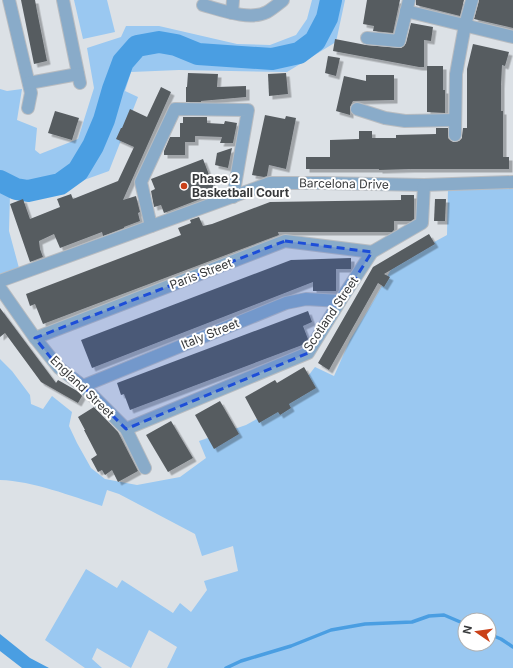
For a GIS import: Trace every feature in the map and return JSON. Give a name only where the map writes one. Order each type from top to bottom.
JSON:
[{"type":"street","points":[[9,0],[31,93],[28,108]]},
{"type":"street","points":[[29,83],[79,78],[63,0]]},
{"type":"street","points":[[232,13],[233,0]]},
{"type":"street","points":[[203,5],[232,13],[257,15],[267,12],[282,0]]},
{"type":"street","points":[[455,135],[456,74],[465,25],[472,0]]},
{"type":"street","points":[[367,38],[399,41],[408,5],[465,25],[513,37]]},
{"type":"street","points":[[151,226],[141,182],[175,109],[248,110],[233,197]]},
{"type":"street","points":[[357,110],[385,118],[405,121],[455,120]]},
{"type":"street","name":"Barcelona Drive","points":[[0,281],[270,184],[323,183],[424,185],[513,182]]},
{"type":"street","name":"Scotland Street","points":[[126,429],[308,353],[372,252],[422,223],[424,185]]},
{"type":"street","name":"Paris Street","points":[[35,338],[285,241],[372,252]]},
{"type":"street","name":"England Street","points":[[0,288],[35,338],[59,368],[83,386],[126,429],[145,468]]},
{"type":"street","name":"Italy Street","points":[[83,386],[286,303],[306,298],[340,301]]},
{"type":"highlighted area","points":[[285,241],[372,252],[308,353],[126,429],[83,386],[59,368],[35,338]]},
{"type":"shaded area","points":[[74,0],[107,0],[115,32],[83,39]]},
{"type":"shaded area","points":[[312,0],[345,0],[336,42],[287,72],[179,70],[131,72],[125,91],[138,97],[109,171],[59,189],[29,196],[10,194],[9,231],[19,268],[0,275],[0,89],[7,91],[22,89],[17,120],[37,128],[35,150],[40,154],[78,139],[94,88],[87,48],[121,37],[126,26],[159,26],[237,44],[270,45],[296,35],[307,19]]},
{"type":"shaded area","points":[[513,187],[513,668],[167,668],[177,647],[149,630],[131,668],[97,648],[92,659],[102,668],[85,668],[45,640],[86,569],[117,588],[122,580],[173,613],[180,603],[191,612],[207,590],[204,581],[238,571],[233,546],[202,556],[195,534],[119,494],[107,490],[102,506],[39,486],[0,480],[0,359],[12,371],[30,395],[31,404],[43,409],[52,396],[72,412],[69,426],[77,443],[91,468],[105,479],[137,485],[180,477],[206,458],[199,441],[246,425],[288,402],[315,367],[334,376],[350,340],[394,264],[447,235],[448,188]]},
{"type":"shaded area","points":[[0,634],[30,658],[49,668],[22,668],[0,651]]},
{"type":"building","points":[[21,0],[35,0],[47,61],[34,64]]},
{"type":"building","points":[[367,0],[400,0],[393,33],[373,31],[374,26],[363,24]]},
{"type":"building","points":[[416,0],[464,0],[460,16],[416,5]]},
{"type":"building","points":[[479,0],[513,0],[513,28],[474,19]]},
{"type":"building","points":[[411,23],[433,27],[431,41],[424,40],[424,67],[333,51],[335,39],[366,45],[401,48],[406,43]]},
{"type":"building","points":[[473,44],[509,52],[505,66],[502,65],[501,111],[503,111],[503,157],[509,157],[509,169],[306,169],[306,157],[330,157],[330,140],[359,139],[359,131],[372,131],[372,138],[396,138],[396,135],[436,134],[436,128],[448,128],[448,138],[454,142],[459,141],[462,138],[463,128],[467,128],[467,69]]},
{"type":"building","points":[[328,56],[340,58],[336,76],[325,73]]},
{"type":"building","points":[[427,66],[443,66],[445,113],[427,112]]},
{"type":"building","points":[[188,73],[218,74],[217,87],[246,86],[246,97],[201,102],[186,102]]},
{"type":"building","points":[[286,73],[288,94],[269,96],[268,74]]},
{"type":"building","points":[[366,75],[394,75],[394,100],[353,101],[350,107],[350,115],[336,111],[344,76],[366,81]]},
{"type":"building","points":[[161,87],[171,92],[123,200],[136,196],[140,212],[138,213],[140,221],[103,236],[102,232],[60,248],[54,234],[39,241],[43,257],[30,262],[10,204],[23,199],[30,219],[60,207],[57,199],[71,194],[73,199],[118,181],[134,147],[116,139],[121,128],[130,109],[147,117]]},
{"type":"building","points":[[55,111],[79,118],[72,140],[48,133]]},
{"type":"building","points":[[265,115],[285,119],[286,116],[296,118],[286,169],[269,165],[267,176],[264,177],[252,175]]},
{"type":"building","points":[[183,117],[207,117],[207,123],[224,124],[225,121],[237,123],[233,143],[220,143],[222,137],[195,136],[195,142],[185,142],[185,155],[164,155],[164,151],[170,137],[180,137],[180,123],[183,123]]},
{"type":"building","points":[[232,148],[228,168],[215,165],[217,153]]},
{"type":"building","name":"Phase 2 Basketball Court","points":[[203,159],[216,193],[164,213],[161,205],[154,207],[151,191],[155,189],[151,179]]},
{"type":"building","points":[[401,195],[414,195],[414,219],[411,221],[394,221],[394,230],[392,232],[278,232],[279,235],[43,324],[35,304],[30,306],[26,294],[181,235],[178,228],[191,223],[190,220],[199,217],[203,226],[270,202],[401,200]]},
{"type":"building","points":[[435,199],[446,199],[445,221],[434,221]]},
{"type":"building","points":[[429,234],[435,244],[384,274],[390,277],[384,287],[378,283],[329,370],[318,363],[373,267]]},
{"type":"building","points":[[351,258],[351,269],[336,269],[336,291],[313,291],[313,282],[92,368],[81,340],[291,260]]},
{"type":"building","points":[[0,308],[56,383],[58,380],[79,392],[82,396],[78,403],[41,382],[5,333],[0,337]]},
{"type":"building","points":[[308,311],[312,322],[303,326],[308,339],[305,344],[130,410],[124,394],[121,395],[117,383]]},
{"type":"building","points":[[304,367],[316,388],[289,404],[291,408],[280,415],[278,412],[259,423],[245,397],[275,380],[277,383]]},
{"type":"building","points":[[220,401],[239,434],[214,449],[195,415]]},
{"type":"building","points":[[94,407],[118,432],[138,471],[118,482],[112,470],[105,475],[102,470],[98,472],[91,459],[97,455],[78,417]]},
{"type":"building","points":[[171,421],[193,458],[168,472],[146,435]]},
{"type":"waterway","points":[[0,181],[16,189],[28,191],[60,184],[78,171],[93,146],[104,120],[123,62],[137,46],[159,42],[176,45],[198,54],[272,59],[299,53],[315,41],[327,18],[331,0]]},
{"type":"waterway","points":[[226,668],[241,661],[291,646],[331,630],[365,624],[412,622],[429,616],[444,615],[457,621]]},
{"type":"waterway","points":[[497,637],[513,647]]},
{"type":"place","name":"Phase 2 Basketball Court","points":[[184,186]]}]
